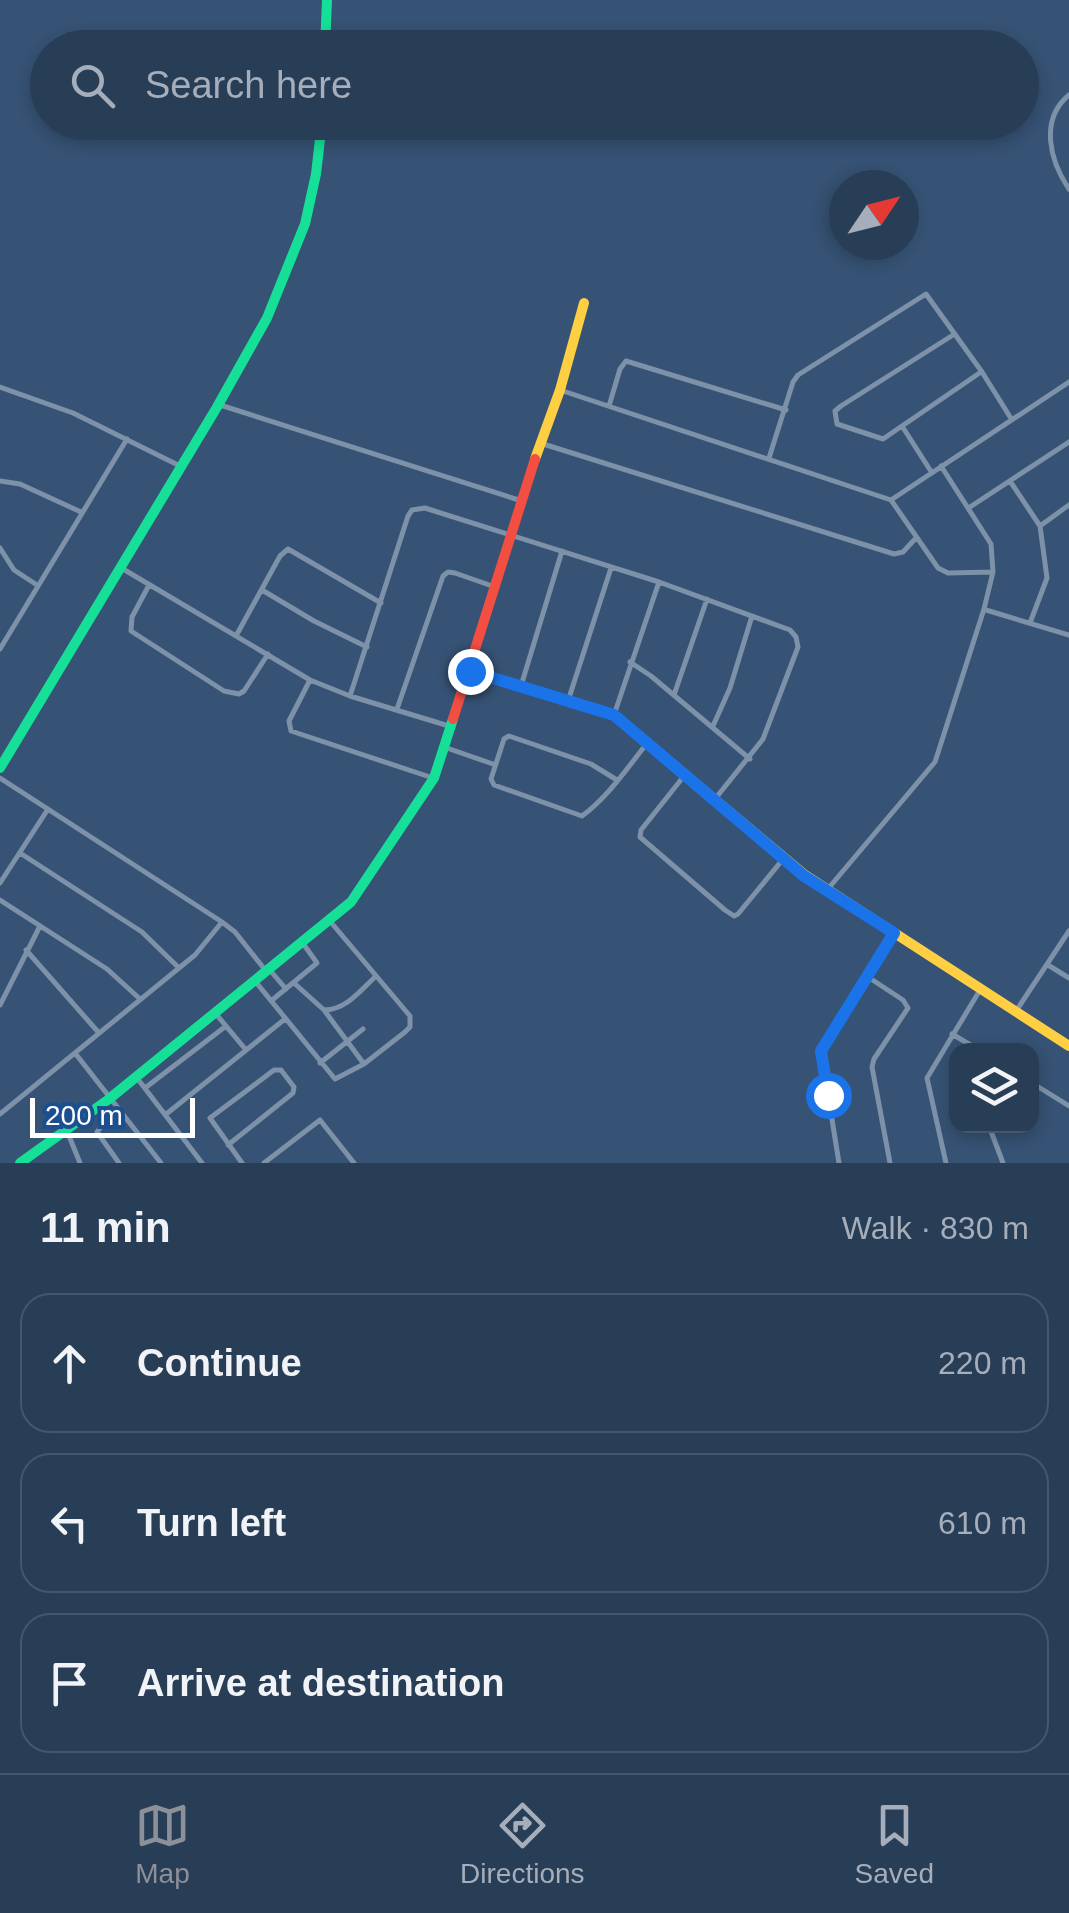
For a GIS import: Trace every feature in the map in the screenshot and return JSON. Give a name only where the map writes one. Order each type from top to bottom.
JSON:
[{"type":"main road","points":[[326,30],[327,0]]},
{"type":"main road","points":[[0,768],[218,405],[286,282],[311,201],[319,140]]},
{"type":"main road","points":[[20,1163],[112,1103],[136,1077],[351,902],[434,778],[560,390],[584,303]]},
{"type":"main road","points":[[470,671],[614,715],[827,890],[1069,1046]]},
{"type":"street","points":[[1069,95],[1052,118],[1052,154],[1069,189]]},
{"type":"street","points":[[1060,175],[1069,168]]},
{"type":"street","points":[[768,458],[792,382],[798,375],[920,296],[930,296],[1012,420]]},
{"type":"street","points":[[953,335],[835,411],[836,424],[883,439],[982,372]]},
{"type":"street","points":[[609,406],[626,361],[786,410]]},
{"type":"street","points":[[892,500],[1069,382]]},
{"type":"street","points":[[0,388],[73,413],[181,466]]},
{"type":"street","points":[[560,390],[892,500],[930,560],[948,573],[993,572]]},
{"type":"street","points":[[218,405],[522,501]]},
{"type":"street","points":[[902,426],[932,473]]},
{"type":"street","points":[[0,649],[126,439]]},
{"type":"street","points":[[970,507],[1069,442]]},
{"type":"street","points":[[540,443],[894,554],[903,552],[916,538]]},
{"type":"street","points":[[827,890],[935,762],[984,610],[993,572],[991,544],[941,466]]},
{"type":"street","points":[[0,481],[20,484],[81,512]]},
{"type":"street","points":[[1010,481],[1040,526],[1047,578],[1030,623]]},
{"type":"street","points":[[1040,526],[1069,506]]},
{"type":"street","points":[[350,696],[412,510],[425,508],[659,582],[790,630],[798,647],[764,739],[715,799]]},
{"type":"street","points":[[0,548],[14,570],[37,585]]},
{"type":"street","points":[[236,636],[280,556],[288,549],[381,603]]},
{"type":"street","points":[[521,686],[562,551]]},
{"type":"street","points":[[120,567],[310,680],[451,726]]},
{"type":"street","points":[[568,701],[611,568]]},
{"type":"street","points":[[397,710],[443,576],[455,573],[495,586]]},
{"type":"street","points":[[614,715],[659,582]]},
{"type":"street","points":[[149,584],[132,617],[131,631],[224,691],[244,691],[268,654]]},
{"type":"street","points":[[262,590],[366,647]]},
{"type":"street","points":[[674,695],[706,599]]},
{"type":"street","points":[[984,610],[1069,635]]},
{"type":"street","points":[[712,727],[730,688],[752,616]]},
{"type":"street","points":[[630,662],[750,759]]},
{"type":"street","points":[[310,680],[289,721],[292,731],[434,778]]},
{"type":"street","points":[[617,780],[591,764],[510,736],[504,739],[491,779],[494,785],[579,816],[617,780],[648,742]]},
{"type":"street","points":[[444,748],[495,764]]},
{"type":"street","points":[[686,774],[639,833],[656,852],[734,916],[784,858]]},
{"type":"street","points":[[0,778],[222,922],[286,988]]},
{"type":"street","points":[[0,883],[48,809]]},
{"type":"street","points":[[20,853],[142,932],[179,968]]},
{"type":"street","points":[[0,900],[108,970],[140,999]]},
{"type":"street","points":[[254,981],[335,1079],[364,1064],[410,1027],[410,1016],[329,920]]},
{"type":"street","points":[[0,1114],[179,968],[208,942],[222,922]]},
{"type":"street","points":[[0,1005],[40,926]]},
{"type":"street","points":[[1016,1012],[1069,931]]},
{"type":"street","points":[[840,1163],[821,1051],[894,933]]},
{"type":"street","points":[[271,1001],[317,964],[302,942]]},
{"type":"street","points":[[26,950],[98,1033]]},
{"type":"street","points":[[1048,965],[1069,978]]},
{"type":"street","points":[[324,1010],[342,1006],[376,976]]},
{"type":"street","points":[[868,976],[903,1000],[908,1008],[872,1067],[890,1163]]},
{"type":"street","points":[[294,982],[324,1010],[364,1064]]},
{"type":"street","points":[[946,1163],[926,1085],[928,1072],[980,990]]},
{"type":"street","points":[[215,1013],[246,1050]]},
{"type":"street","points":[[165,1115],[286,1019]]},
{"type":"street","points":[[145,1088],[226,1026]]},
{"type":"street","points":[[320,1063],[363,1029]]},
{"type":"street","points":[[952,1034],[967,1043]]},
{"type":"street","points":[[75,1053],[161,1163]]},
{"type":"street","points":[[228,1144],[293,1094],[294,1087],[281,1070],[274,1070],[210,1118],[228,1144],[242,1163]]},
{"type":"street","points":[[136,1077],[202,1163]]},
{"type":"street","points":[[1039,1087],[1069,1106]]},
{"type":"street","points":[[112,1103],[98,1132],[119,1163]]},
{"type":"street","points":[[264,1163],[320,1120],[354,1163]]},
{"type":"street","points":[[66,1131],[80,1163]]},
{"type":"street","points":[[992,1133],[1003,1163]]},
{"type":"traffic: fast","points":[[326,30],[327,0]]},
{"type":"traffic: fast","points":[[0,768],[267,318],[305,224],[320,140]]},
{"type":"traffic: fast","points":[[20,1163],[109,1099],[351,902],[434,778],[453,719]]},
{"type":"traffic: slow","points":[[535,459],[560,390],[584,303]]},
{"type":"traffic: slow","points":[[470,671],[614,715],[805,875],[1069,1046]]},
{"type":"traffic: jam","points":[[453,719],[535,459]]},
{"type":"route","points":[[470,671],[614,715],[804,876],[894,933],[825,1041],[821,1051],[828,1095]]}]
